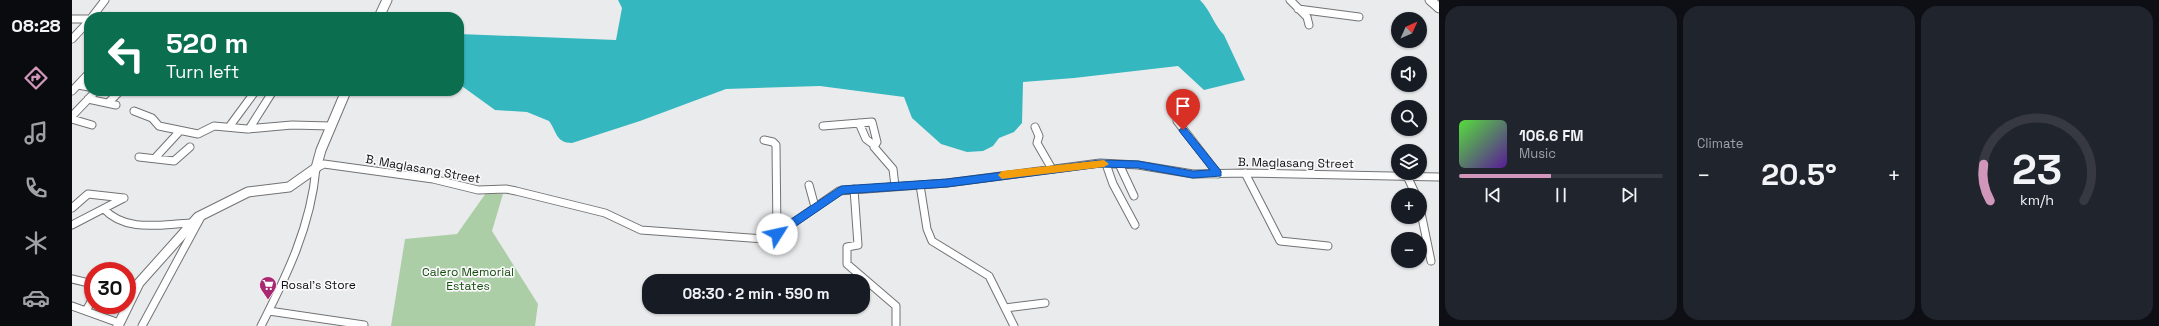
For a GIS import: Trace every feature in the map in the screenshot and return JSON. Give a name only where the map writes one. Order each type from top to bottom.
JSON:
[{"type":"street","points":[[96,12],[105,0]]},
{"type":"street","points":[[381,12],[387,0]]},
{"type":"street","points":[[1290,0],[1307,17],[1308,24]]},
{"type":"street","points":[[1430,0],[1439,8]]},
{"type":"street","points":[[1298,9],[1359,18]]},
{"type":"street","points":[[72,19],[84,20]]},
{"type":"street","points":[[72,39],[84,26]]},
{"type":"street","points":[[72,91],[84,78]]},
{"type":"street","points":[[78,85],[84,86]]},
{"type":"street","points":[[72,116],[91,96]]},
{"type":"street","points":[[108,103],[115,96]]},
{"type":"street","points":[[229,127],[252,96]]},
{"type":"street","points":[[249,128],[269,96]]},
{"type":"street","points":[[261,326],[294,256],[312,208],[316,190],[316,168],[330,126],[344,96]]},
{"type":"street","points":[[88,99],[116,105]]},
{"type":"street","points":[[134,111],[152,118],[159,126],[179,132],[198,134],[212,127],[249,128],[292,125],[330,126]]},
{"type":"street","points":[[72,119],[92,125]]},
{"type":"street","points":[[1177,120],[1218,174]]},
{"type":"street","points":[[823,126],[872,122],[877,142],[874,145],[876,152],[892,169],[895,186]]},
{"type":"street","points":[[859,123],[864,136],[869,143],[874,145]]},
{"type":"street","points":[[1035,127],[1039,136],[1037,143],[1052,169]]},
{"type":"street","points":[[155,158],[179,132]]},
{"type":"street","points":[[764,140],[773,142],[776,145],[777,234]]},
{"type":"street","points":[[139,157],[174,161],[190,147]]},
{"type":"street","name":"B. Maglasang Street","points":[[316,168],[328,164],[433,179],[478,190],[506,189],[605,213],[622,222],[651,231],[764,239],[777,234],[838,191],[920,185],[1052,169],[1118,164],[1158,168],[1193,174],[1245,173],[1391,176]]},
{"type":"street","points":[[1106,164],[1112,184],[1135,225]]},
{"type":"street","points":[[1118,164],[1134,196]]},
{"type":"street","points":[[93,314],[119,325],[131,303],[139,283],[191,223],[202,215],[248,192],[289,187],[316,168]]},
{"type":"street","points":[[1245,173],[1280,241],[1328,246]]},
{"type":"street","name":"B. Maglasang Street","points":[[1427,177],[1439,177]]},
{"type":"street","points":[[809,185],[816,207]]},
{"type":"street","points":[[920,185],[927,229],[932,241],[988,276],[1014,326]]},
{"type":"street","points":[[854,189],[854,224],[858,244],[847,247],[847,264],[896,306],[896,326]]},
{"type":"street","points":[[72,208],[88,194],[124,198],[72,225]]},
{"type":"street","points":[[104,209],[108,216],[115,220],[130,224],[191,223]]},
{"type":"street","points":[[142,326],[202,215]]},
{"type":"street","points":[[1423,224],[1431,261]]},
{"type":"street","points":[[72,279],[84,282]]},
{"type":"street","points":[[1005,308],[1045,303]]},
{"type":"street","points":[[73,307],[84,310]]},
{"type":"street","points":[[269,311],[364,324]]},
{"type":"street","points":[[312,318],[317,326]]},
{"type":"green space","name":"Calero Memorial Estates","points":[[486,193],[503,194],[492,231],[538,304],[535,326],[391,326],[405,239],[457,234]]},
{"type":"water","points":[[618,0],[1200,0],[1224,35],[1245,80],[1204,90],[1178,66],[1074,78],[1023,82],[1022,123],[1014,132],[999,138],[993,146],[983,151],[967,152],[941,144],[912,118],[904,97],[820,86],[726,89],[640,121],[572,143],[567,143],[560,139],[549,121],[527,112],[495,110],[464,88],[464,34],[616,40],[622,8]]},
{"type":"slow traffic","points":[[1002,175],[1100,163],[1104,164]]},
{"type":"place","name":"Rosal's Store","points":[[268,300]]},
{"type":"route","points":[[777,234],[841,190],[947,183],[1100,163],[1138,165],[1193,174],[1218,174],[1183,130]]}]
